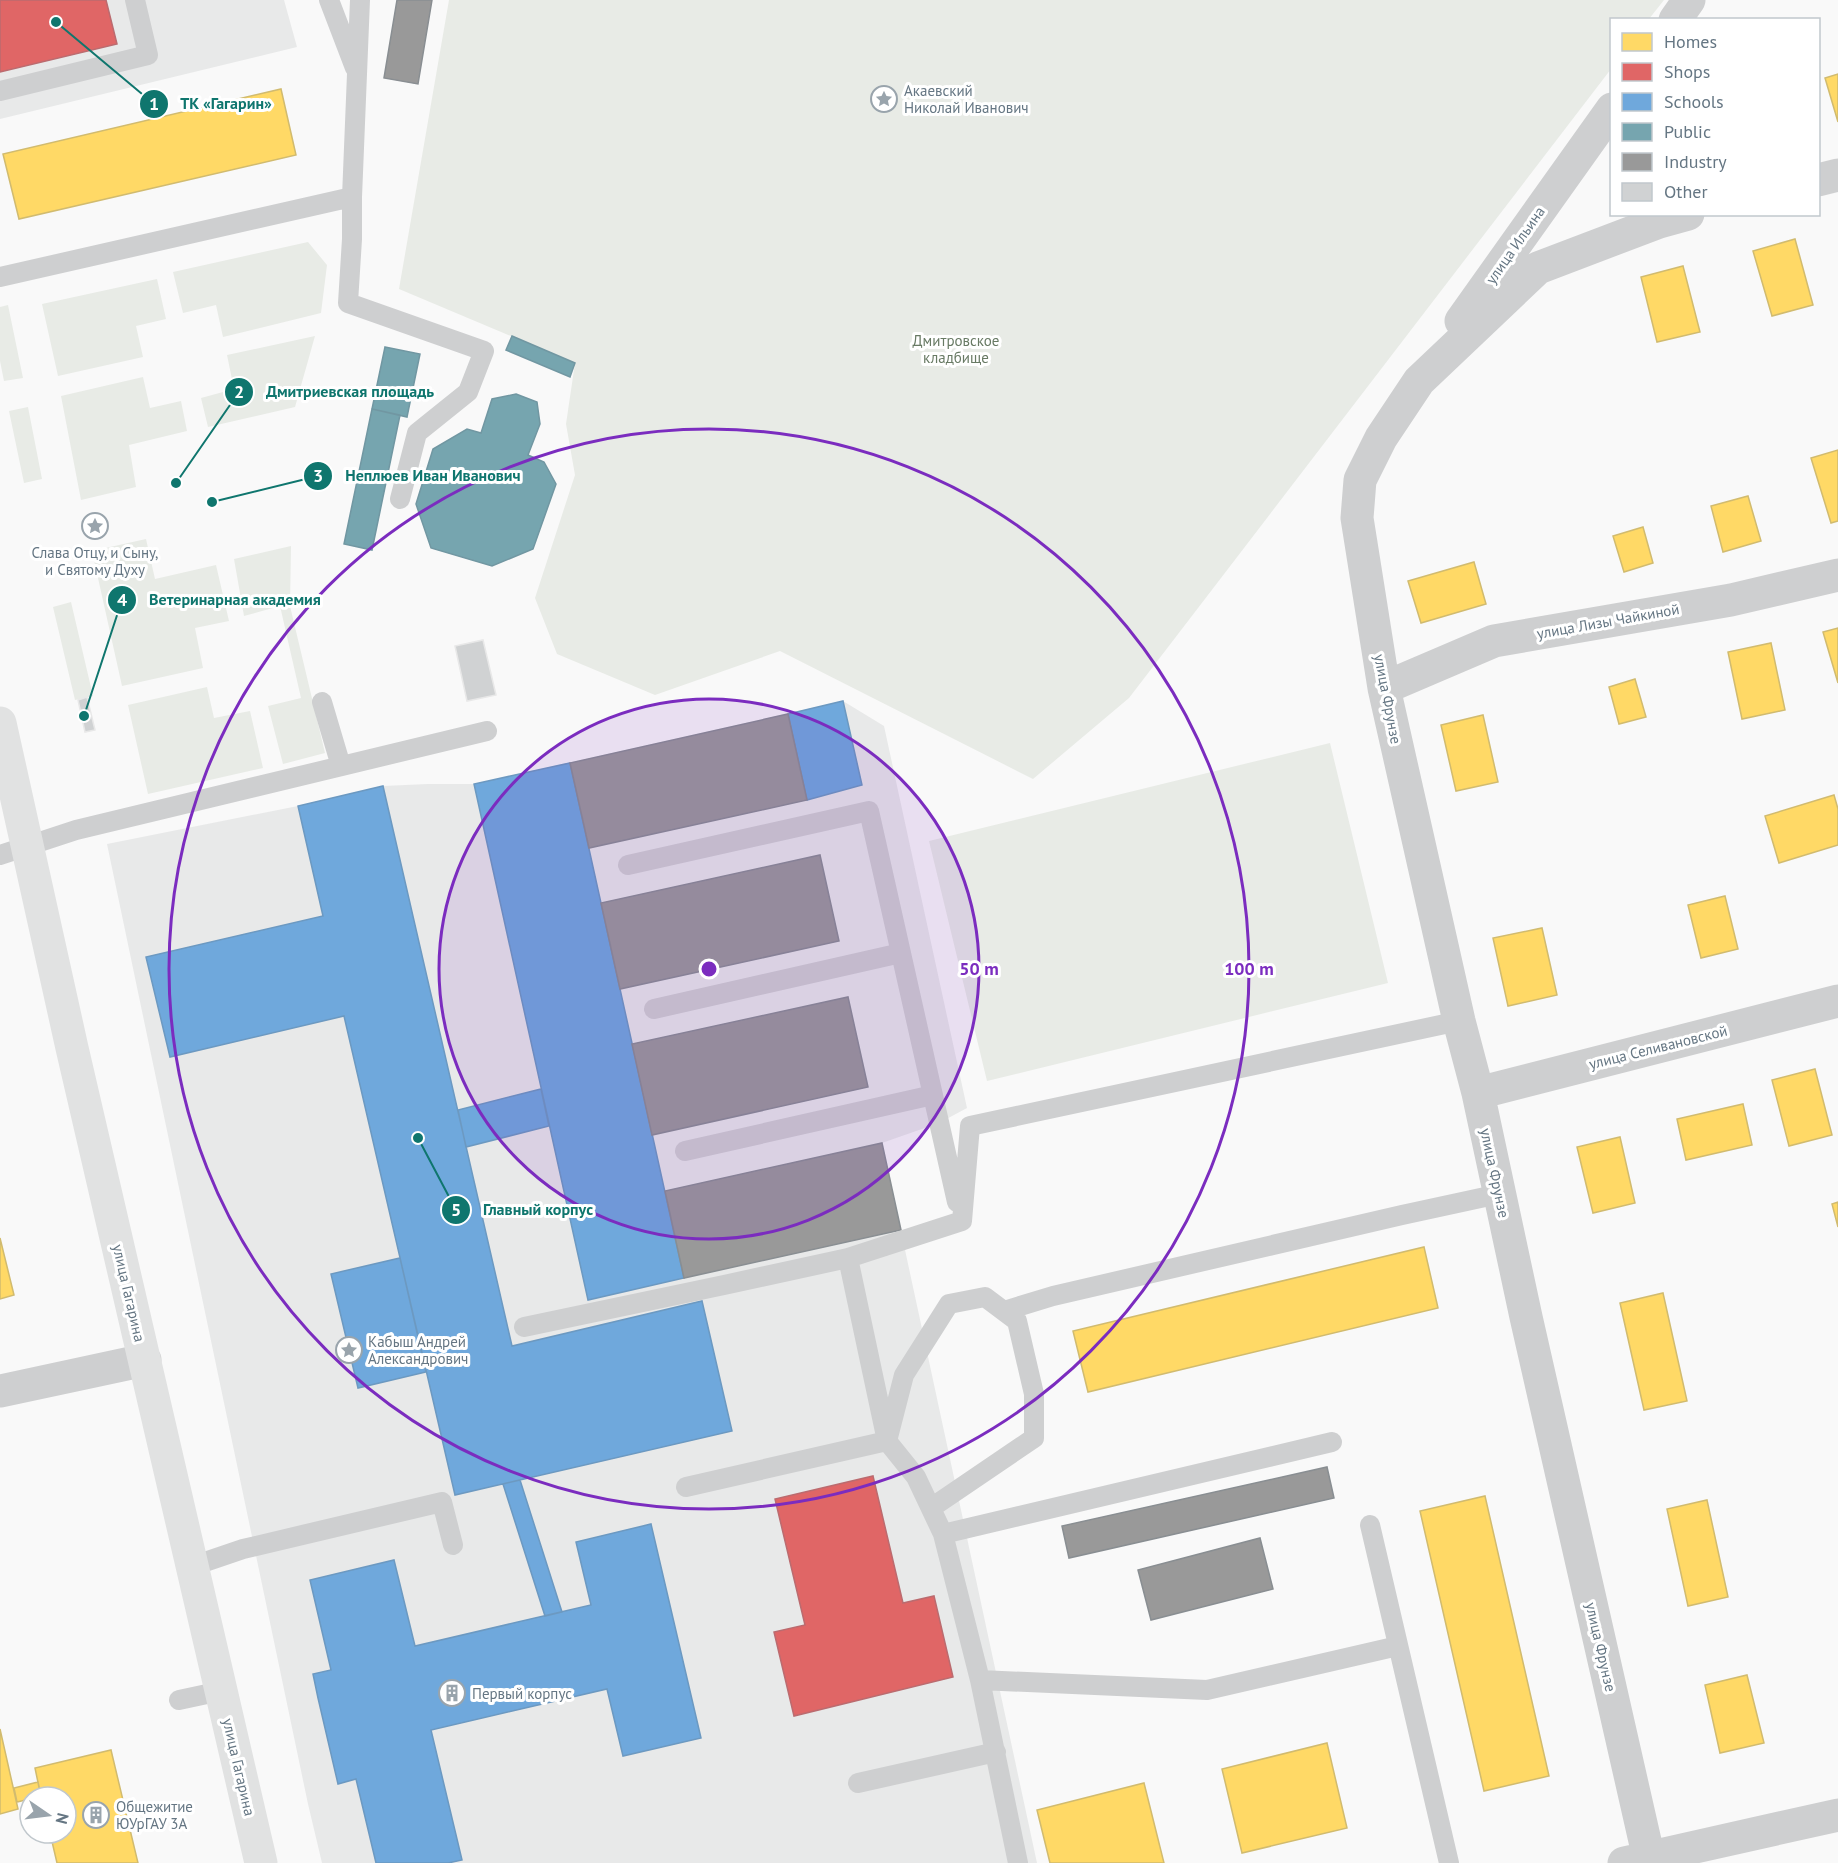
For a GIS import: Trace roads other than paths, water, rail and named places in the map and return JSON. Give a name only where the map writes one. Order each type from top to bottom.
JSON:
[{"type":"main road","name":"улица Гагарина","points":[[0,723],[14,850],[72,1048],[261,1863]]},
{"type":"street","points":[[1676,18],[1689,0]]},
{"type":"street","name":"улица Ильина","points":[[1360,480],[1381,438],[1419,381],[1610,110]]},
{"type":"street","points":[[1820,180],[1838,175]]},
{"type":"street","name":"улица Ильина","points":[[1419,381],[1538,268],[1659,222],[1681,216]]},
{"type":"street","name":"улица Фрунзе","points":[[1360,480],[1357,518],[1384,688],[1459,1021],[1478,1093],[1641,1861]]},
{"type":"street","name":"улица Лизы Чайкиной","points":[[1384,688],[1494,641],[1731,600],[1838,575]]},
{"type":"street","name":"улица Селивановской","points":[[1478,1093],[1838,1001]]},
{"type":"street","points":[[0,1391],[145,1360]]},
{"type":"street","points":[[1641,1861],[1838,1815]]},
{"type":"lane","points":[[0,92],[148,55],[135,0]]},
{"type":"lane","points":[[328,0],[358,76]]},
{"type":"lane","points":[[360,0],[348,303],[484,351],[468,392],[417,433],[400,499]]},
{"type":"lane","points":[[0,277],[352,197]]},
{"type":"lane","points":[[322,702],[341,766]]},
{"type":"lane","points":[[14,850],[76,830],[487,731]]},
{"type":"lane","points":[[628,865],[869,811],[962,1221]]},
{"type":"lane","points":[[654,1009],[901,953]]},
{"type":"lane","points":[[962,1221],[970,1126],[1459,1021]]},
{"type":"lane","points":[[685,1152],[933,1095]]},
{"type":"lane","points":[[1004,1311],[1053,1296],[1499,1194]]},
{"type":"lane","points":[[524,1327],[848,1257],[962,1221]]},
{"type":"lane","points":[[848,1257],[887,1441],[916,1477],[943,1534],[980,1680],[1018,1863]]},
{"type":"lane","points":[[887,1441],[904,1375],[949,1304],[985,1297],[1017,1321],[1034,1394],[1034,1437],[931,1508]]},
{"type":"lane","points":[[686,1487],[887,1441]]},
{"type":"lane","points":[[943,1534],[1332,1442]]},
{"type":"lane","points":[[193,1566],[243,1549],[442,1502],[453,1545]]},
{"type":"lane","points":[[1370,1525],[1449,1863]]},
{"type":"lane","points":[[980,1680],[1207,1690],[1398,1646]]},
{"type":"lane","points":[[179,1700],[221,1691]]},
{"type":"lane","points":[[858,1783],[996,1752]]},
{"type":"place","name":"ТК «Гагарин»","points":[[56,22]]},
{"type":"place","name":"Акаевский Николай Иванович","points":[[884,99]]},
{"type":"place","name":"Дмитриевская площадь","points":[[176,483]]},
{"type":"place","name":"Неплюев Иван Иванович","points":[[212,502]]},
{"type":"place","name":"Слава Отцу, и Сыну, и Святому Духу","points":[[95,526]]},
{"type":"place","name":"Ветеринарная академия","points":[[84,716]]},
{"type":"place","name":"Главный корпус","points":[[418,1138]]},
{"type":"place","name":"Кабыш Андрей Александрович","points":[[349,1350]]},
{"type":"place","name":"Первый корпус","points":[[452,1693]]},
{"type":"place","name":"Общежитие ЮУрГАУ 3А","points":[[96,1815]]},
{"type":"park label","name":"Дмитровское кладбище","points":[[956,348]]}]
